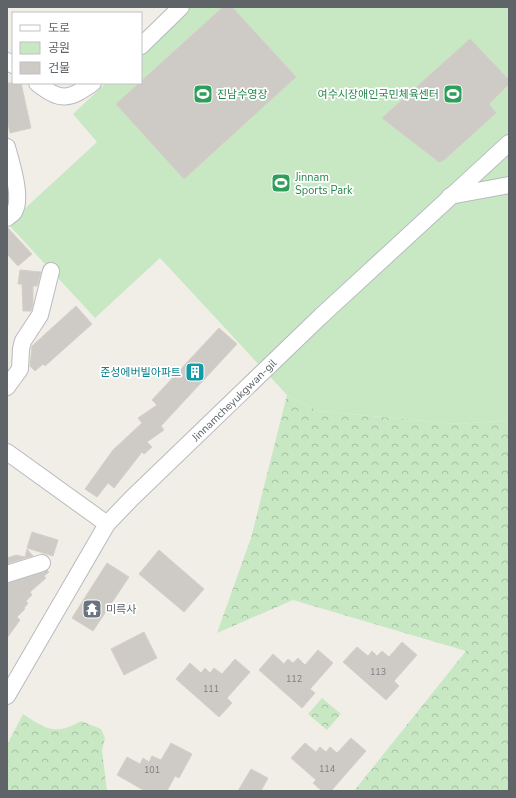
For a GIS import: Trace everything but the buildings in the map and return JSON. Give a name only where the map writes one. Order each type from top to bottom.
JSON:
[{"type":"street","points":[[142,45],[181,7]]},
{"type":"street","points":[[38,84],[52,94],[63,98],[74,95],[91,84]]},
{"type":"street","name":"Jinnamcheyukgwan-gil","points":[[7,696],[107,524],[132,498],[321,316],[509,143]]},
{"type":"street","points":[[7,147],[15,180],[17,200],[14,212],[7,218]]},
{"type":"street","points":[[450,196],[509,185]]},
{"type":"street","points":[[7,387],[20,369],[21,349],[24,341],[40,315],[51,271]]},
{"type":"street","points":[[7,452],[107,524]]},
{"type":"street","points":[[7,574],[42,563]]},
{"type":"green space","name":"Jinnam Sports Park","points":[[186,7],[509,7],[509,420],[458,424],[318,411],[287,395],[160,258],[95,318],[8,224],[97,142],[73,114],[105,84],[142,84],[142,48]]},
{"type":"green space","points":[[287,395],[318,411],[458,424],[509,420],[509,791],[354,791],[466,651],[293,600],[217,633],[251,538]]},
{"type":"green space","points":[[322,698],[341,714],[327,730],[308,714]]},
{"type":"green space","points":[[23,714],[38,724],[51,729],[72,726],[81,721],[101,729],[105,738],[102,750],[107,791],[7,791],[7,745]]},
{"type":"place","name":"진남수영장","points":[[203,94]]},
{"type":"place","name":"여수시장애인국민체육센터","points":[[453,94]]},
{"type":"place","name":"Jinnam Sports Park","points":[[281,183]]},
{"type":"place","name":"준성에버빌아파트","points":[[195,372]]},
{"type":"place","name":"미륵사","points":[[92,609]]}]
